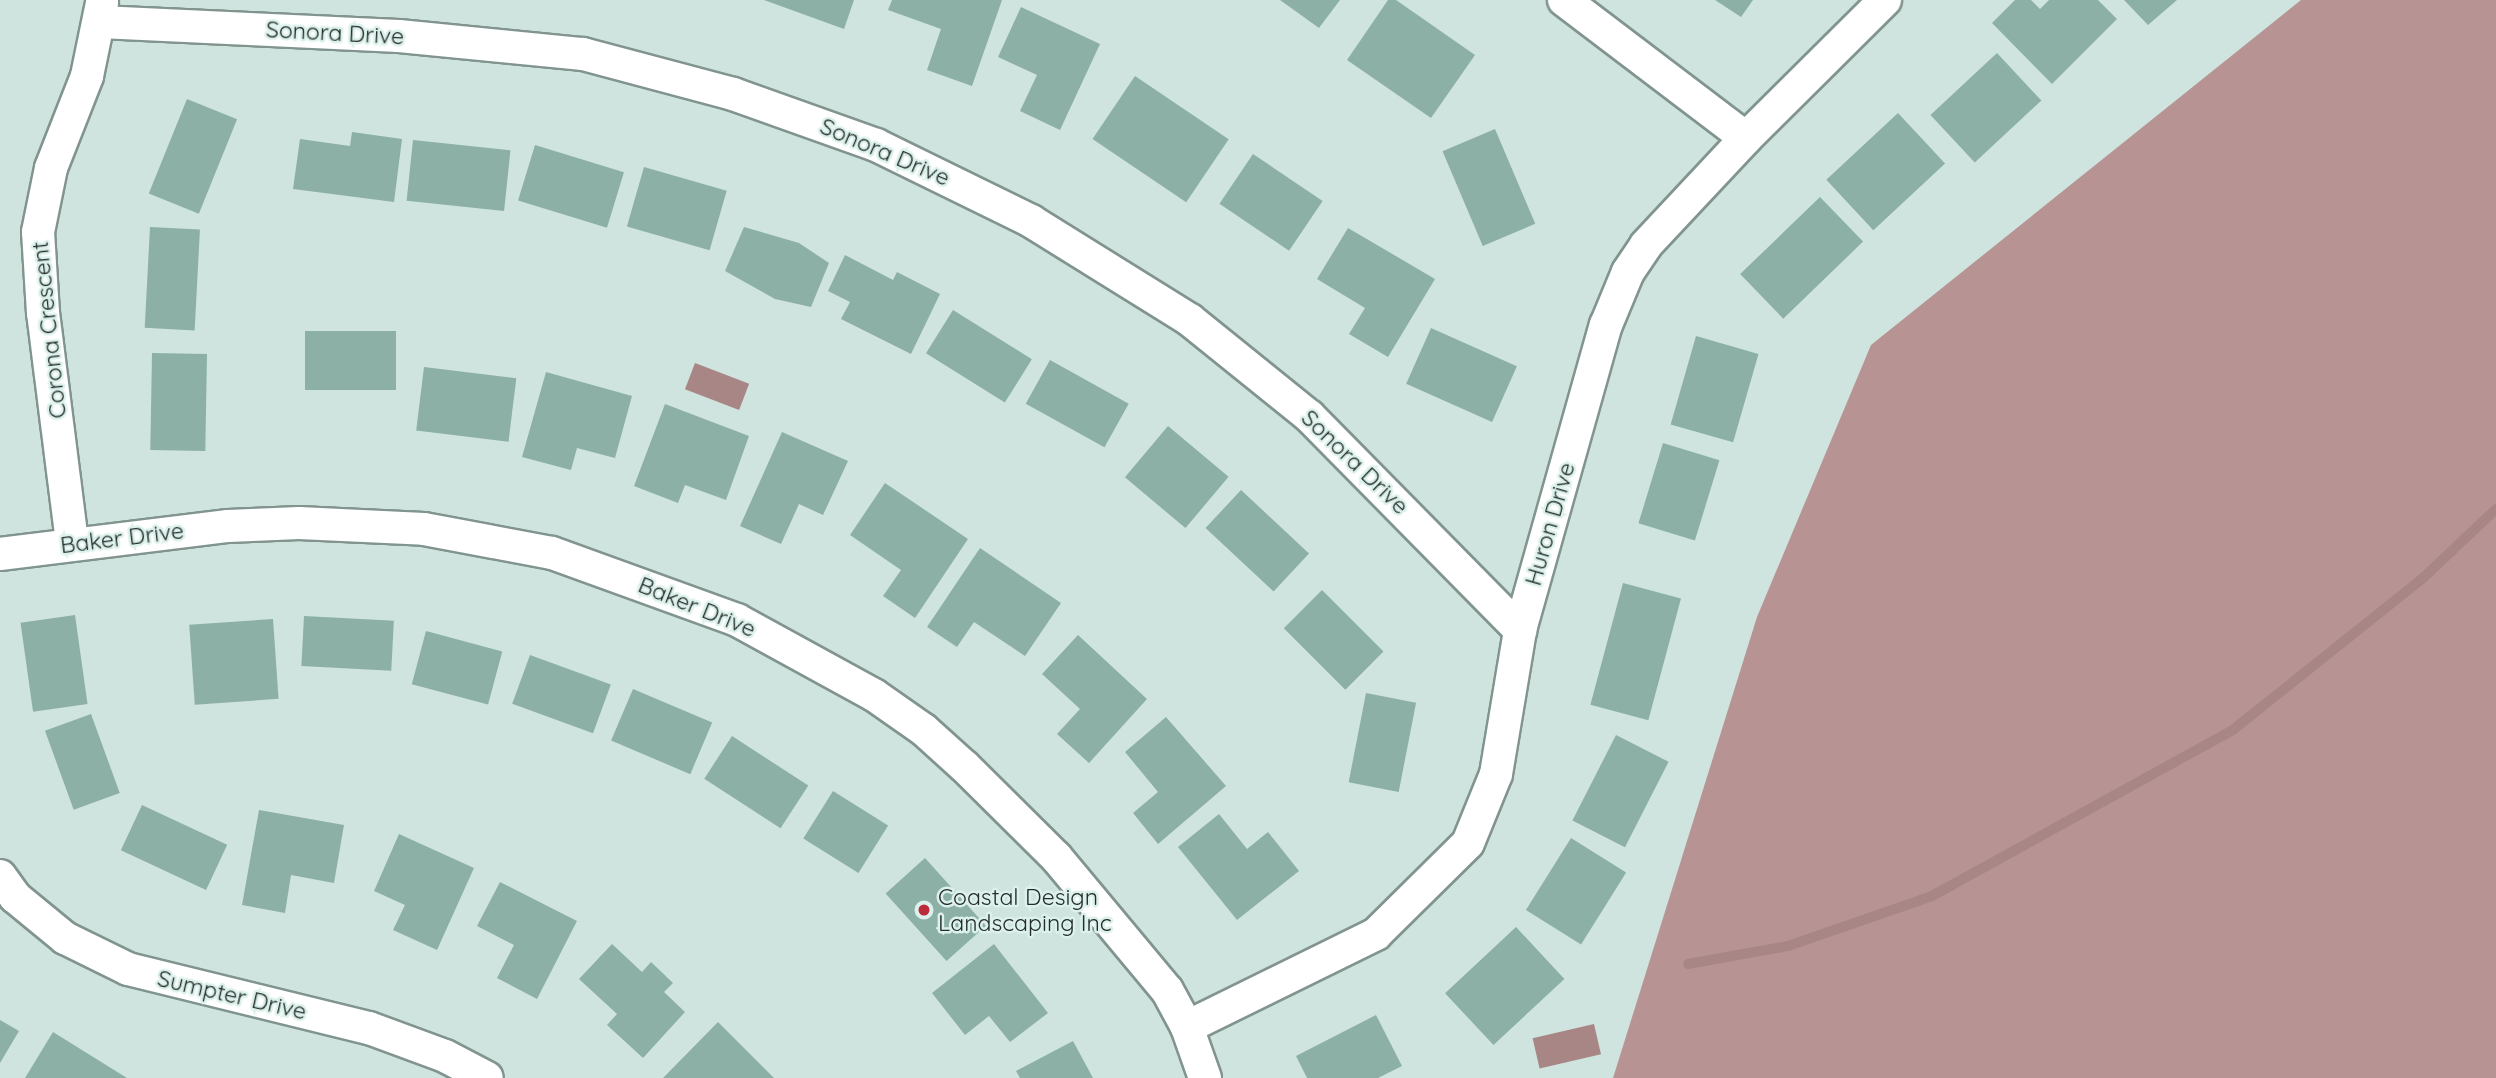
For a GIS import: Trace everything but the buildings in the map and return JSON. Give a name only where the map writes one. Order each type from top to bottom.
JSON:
[{"type":"street","points":[[1564,0],[1745,138]]},
{"type":"street","name":"Huron Drive","points":[[1187,1027],[1376,934],[1468,843],[1496,774],[1520,630],[1606,325],[1628,272],[1646,245],[1745,138],[1885,0]]},
{"type":"street","name":"Corona Crescent","points":[[72,542],[43,313],[38,232],[51,168],[86,76],[101,11]]},
{"type":"street","name":"Sonora Drive","points":[[101,11],[583,54],[733,94],[876,145],[1031,221],[1190,320],[1309,416],[1520,630]]},
{"type":"street","name":"Baker Drive","points":[[0,554],[72,542],[228,526],[311,523],[424,529],[552,554],[737,620],[806,655],[924,730],[1056,857],[1167,990],[1187,1027],[1205,1078]]},
{"type":"street","name":"Sumpter Drive","points":[[0,876],[15,897],[65,938],[128,970],[369,1028],[445,1056],[487,1078]]},
{"type":"shaded area","points":[[2301,0],[2496,0],[2496,1078],[1613,1078],[1757,617],[1871,345]]},
{"type":"shaded area","points":[[695,363],[749,384],[739,410],[685,389]]},
{"type":"shaded area","points":[[1594,1024],[1601,1054],[1540,1068],[1533,1038]]},
{"type":"waterway","points":[[1688,964],[1788,946],[1932,896],[2234,729],[2422,579],[2496,509]]},
{"type":"place","name":"Coastal Design Landscaping Inc","points":[[924,910]]}]
